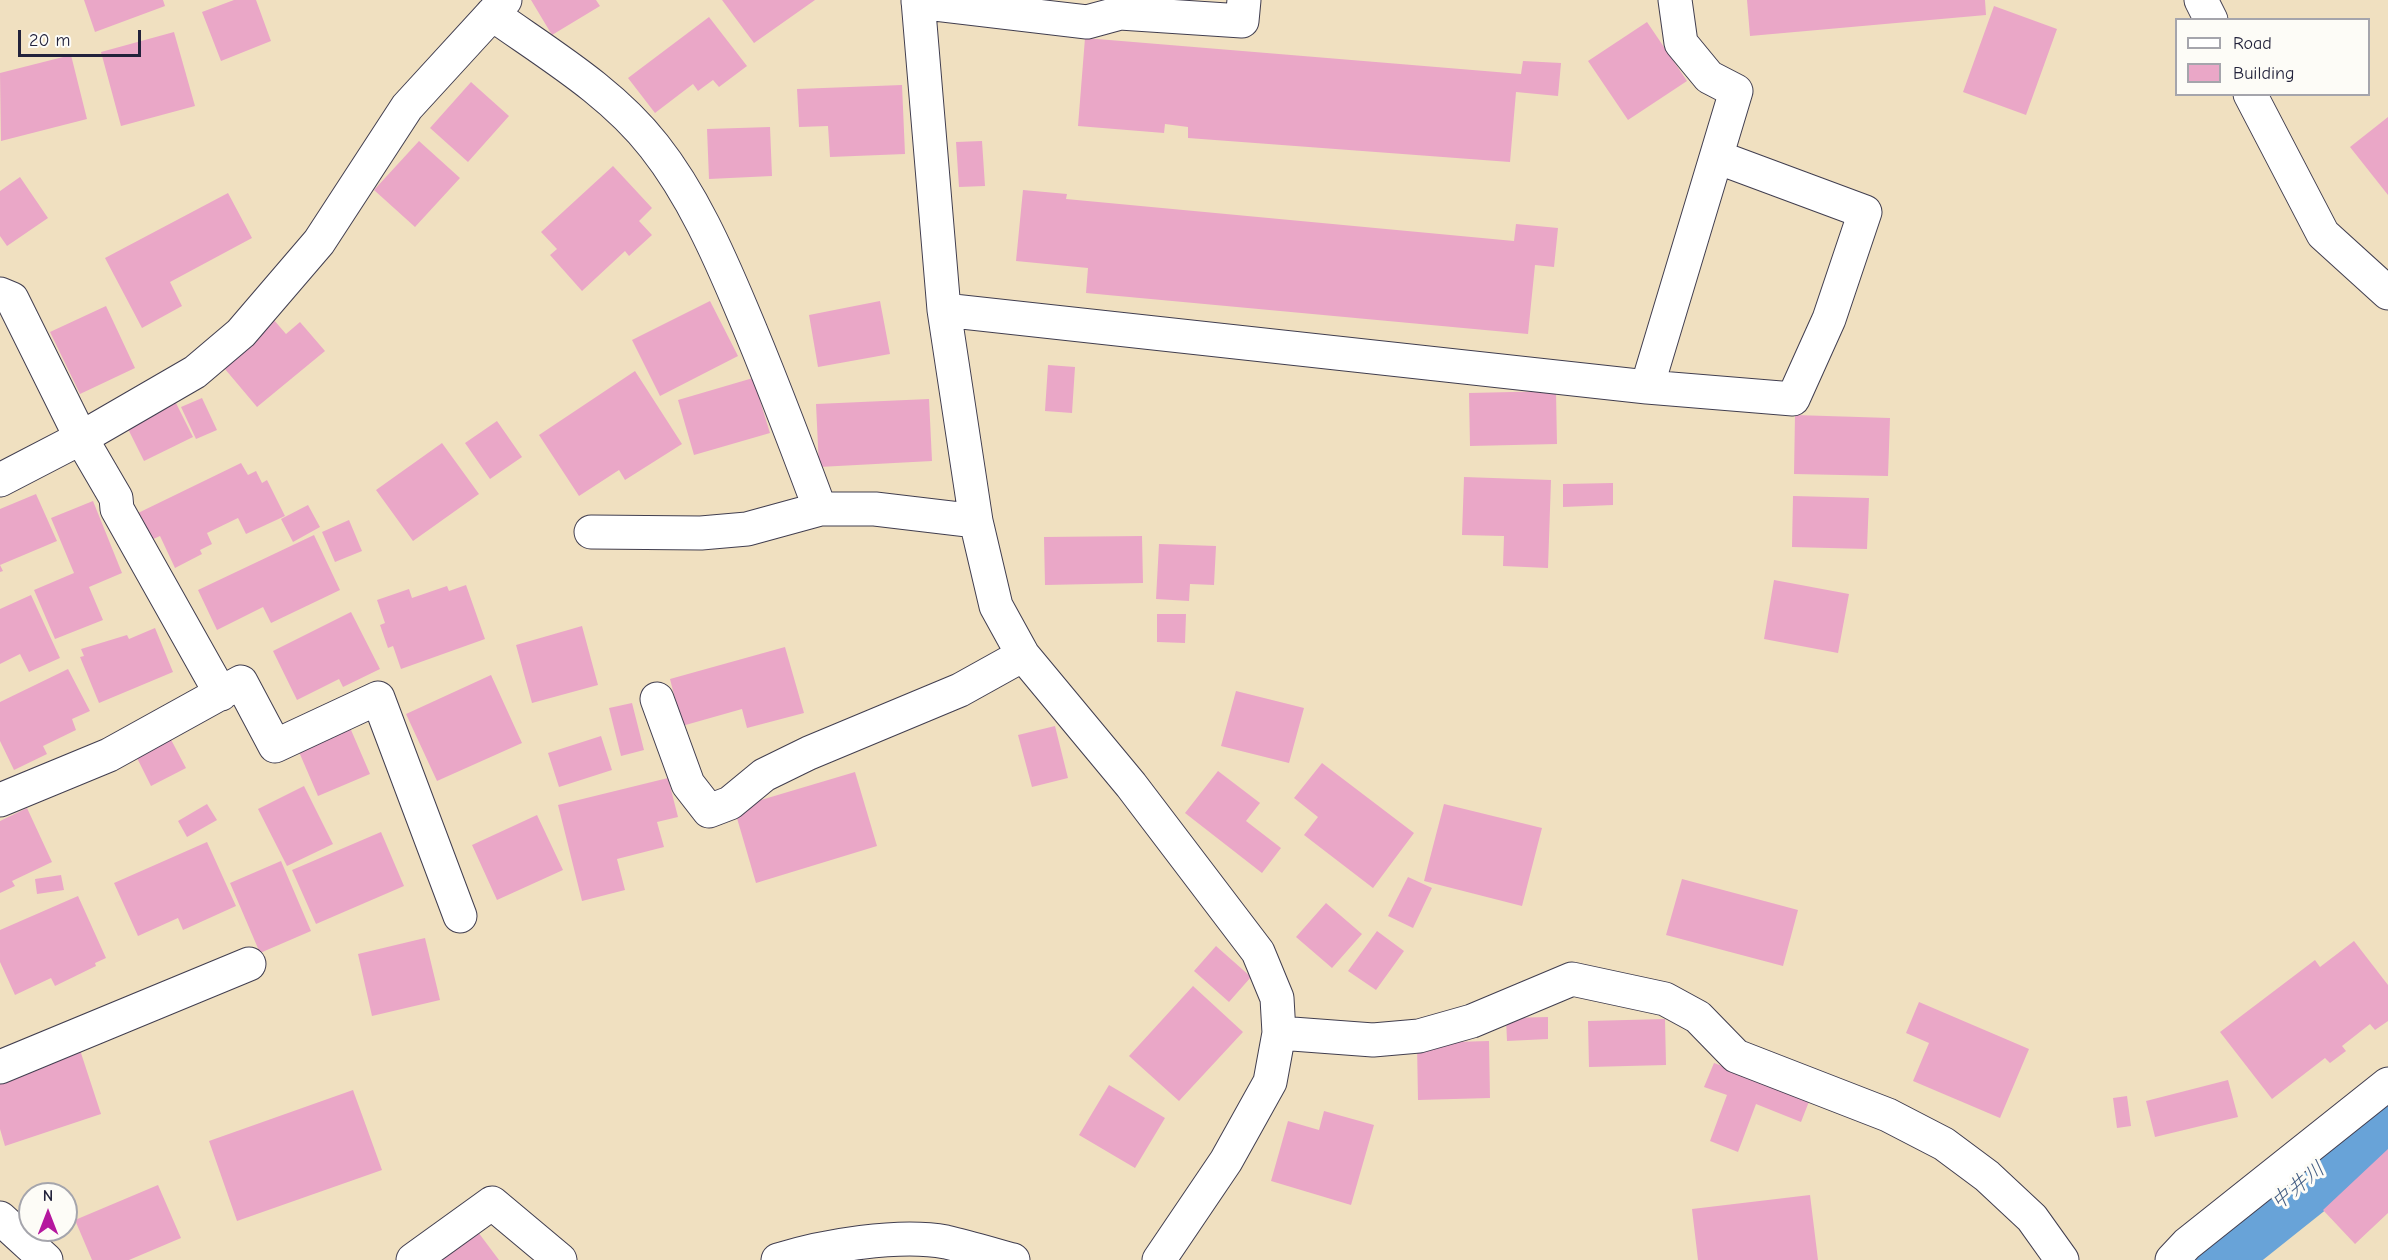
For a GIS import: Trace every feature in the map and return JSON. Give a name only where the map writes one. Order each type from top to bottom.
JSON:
[{"type":"street","points":[[1159,1260],[1226,1161],[1270,1082],[1279,1033],[1277,998],[1258,952],[1131,785],[1023,655],[996,606],[976,521],[944,310],[918,1],[1087,22],[1120,13],[1242,21],[1244,0]]},
{"type":"street","points":[[1647,387],[1736,91],[1709,77],[1681,43],[1676,0]]},
{"type":"street","points":[[2201,0],[2210,18]]},
{"type":"street","points":[[0,480],[81,438],[195,372],[241,333],[319,242],[407,107],[499,7],[605,96],[654,145],[687,194],[727,276],[772,381],[820,509]]},
{"type":"street","points":[[2251,96],[2323,234],[2388,293]]},
{"type":"street","points":[[944,310],[1647,387],[1793,399],[1830,319],[1865,212],[1717,157]]},
{"type":"street","points":[[0,294],[12,299],[81,438],[116,498],[117,509],[221,694]]},
{"type":"street","points":[[591,532],[700,533],[747,529],[820,509],[875,509],[976,521]]},
{"type":"street","points":[[657,699],[688,784],[709,811],[730,803],[773,771],[960,690],[1023,655]]},
{"type":"street","points":[[0,800],[109,755],[241,682],[275,746],[378,698],[460,916]]},
{"type":"street","points":[[0,1067],[249,964]]},
{"type":"street","points":[[1279,1033],[1373,1040],[1419,1036],[1472,1021],[1572,979],[1665,999],[1698,1017],[1736,1056],[1888,1115],[1944,1144],[1987,1176],[2032,1218],[2062,1260]]},
{"type":"street","points":[[2172,1260],[2187,1244],[2388,1084]]},
{"type":"street","points":[[413,1260],[492,1203],[560,1260]]},
{"type":"street","points":[[0,1218],[46,1260]]},
{"type":"street","points":[[778,1260],[797,1254],[880,1240],[944,1242],[1013,1260]]},
{"type":"building","points":[[84,0],[163,0],[165,6],[95,32]]},
{"type":"building","points":[[234,0],[256,0],[271,41],[221,61],[202,12]]},
{"type":"building","points":[[531,0],[596,0],[600,6],[552,35]]},
{"type":"building","points":[[722,0],[815,0],[754,43]]},
{"type":"building","points":[[1747,0],[1985,0],[1986,15],[1750,36]]},
{"type":"building","points":[[1994,6],[2057,29],[2026,115],[1963,92]]},
{"type":"building","points":[[709,17],[747,66],[719,87],[713,80],[698,91],[693,84],[655,113],[628,78]]},
{"type":"building","points":[[1647,22],[1687,81],[1628,120],[1588,61]]},
{"type":"building","points":[[174,32],[195,106],[121,126],[101,52]]},
{"type":"building","points":[[1085,38],[1521,74],[1523,61],[1561,63],[1558,96],[1516,92],[1510,162],[1188,138],[1188,127],[1165,124],[1164,133],[1078,126]]},
{"type":"building","points":[[71,55],[87,119],[1,141],[0,73]]},
{"type":"building","points":[[471,82],[509,116],[468,162],[430,128]]},
{"type":"building","points":[[902,85],[905,154],[830,157],[828,126],[799,127],[797,89]]},
{"type":"building","points":[[2388,117],[2388,195],[2350,147]]},
{"type":"building","points":[[770,127],[772,176],[709,179],[707,129]]},
{"type":"building","points":[[419,141],[460,178],[415,227],[374,190]]},
{"type":"building","points":[[982,141],[985,186],[959,187],[956,142]]},
{"type":"building","points":[[613,166],[652,208],[639,221],[652,235],[629,256],[625,251],[582,291],[550,255],[557,249],[541,232]]},
{"type":"building","points":[[20,177],[48,218],[7,246],[0,236],[0,191]]},
{"type":"building","points":[[1023,190],[1067,194],[1066,199],[1514,241],[1516,224],[1558,228],[1554,267],[1535,265],[1528,334],[1086,293],[1088,268],[1016,261]]},
{"type":"building","points":[[228,193],[252,238],[170,282],[182,306],[142,328],[105,258]]},
{"type":"building","points":[[710,301],[738,356],[660,396],[632,340]]},
{"type":"building","points":[[880,301],[890,354],[818,367],[809,315]]},
{"type":"building","points":[[106,306],[135,368],[80,394],[50,332]]},
{"type":"building","points":[[267,312],[286,334],[300,322],[325,351],[257,407],[214,356]]},
{"type":"building","points":[[1048,365],[1075,367],[1072,413],[1045,411]]},
{"type":"building","points":[[635,371],[682,444],[625,480],[619,470],[579,496],[539,435]]},
{"type":"building","points":[[753,378],[770,433],[694,455],[678,400]]},
{"type":"building","points":[[170,391],[193,437],[144,461],[121,415]]},
{"type":"building","points":[[1556,391],[1557,444],[1470,446],[1469,393]]},
{"type":"building","points":[[202,398],[217,430],[196,439],[181,407]]},
{"type":"building","points":[[929,399],[932,461],[819,467],[816,404]]},
{"type":"building","points":[[1795,415],[1890,418],[1888,476],[1794,474]]},
{"type":"building","points":[[497,421],[522,457],[490,479],[465,443]]},
{"type":"building","points":[[442,443],[479,494],[413,541],[376,490]]},
{"type":"building","points":[[241,463],[248,475],[256,471],[262,483],[267,480],[285,516],[246,534],[238,518],[207,533],[212,544],[200,550],[202,554],[175,568],[160,536],[149,541],[136,514]]},
{"type":"building","points":[[1464,477],[1551,480],[1548,568],[1503,566],[1504,536],[1462,535]]},
{"type":"building","points":[[1613,483],[1613,505],[1563,507],[1563,484]]},
{"type":"building","points":[[36,494],[57,541],[0,565],[0,509]]},
{"type":"building","points":[[1793,496],[1869,498],[1867,549],[1792,547]]},
{"type":"building","points":[[93,501],[122,573],[89,587],[103,620],[55,639],[34,590],[74,573],[51,518]]},
{"type":"building","points":[[308,505],[320,527],[293,542],[281,519]]},
{"type":"building","points":[[349,520],[362,551],[335,562],[322,532]]},
{"type":"building","points":[[314,535],[340,590],[271,623],[263,607],[217,630],[198,590]]},
{"type":"building","points":[[1142,536],[1143,583],[1045,585],[1044,537]]},
{"type":"building","points":[[1159,544],[1216,546],[1214,585],[1190,584],[1189,601],[1156,599]]},
{"type":"building","points":[[1774,580],[1849,594],[1838,653],[1764,639]]},
{"type":"building","points":[[466,585],[485,639],[401,669],[393,646],[388,648],[380,625],[385,623],[377,600],[409,589],[412,598],[447,586],[449,591]]},
{"type":"building","points":[[31,595],[60,658],[29,672],[20,654],[0,664],[0,609]]},
{"type":"building","points":[[351,612],[380,669],[343,687],[339,679],[297,700],[273,651]]},
{"type":"building","points":[[1157,614],[1186,614],[1185,643],[1157,642]]},
{"type":"building","points":[[582,626],[598,685],[532,703],[516,645]]},
{"type":"building","points":[[155,628],[173,672],[99,703],[80,657],[84,656],[81,649],[127,635],[129,639]]},
{"type":"building","points":[[785,647],[804,713],[747,728],[742,709],[682,726],[670,679]]},
{"type":"building","points":[[68,669],[90,711],[72,719],[76,730],[43,746],[47,754],[14,770],[0,741],[0,702]]},
{"type":"building","points":[[491,675],[522,743],[437,781],[406,714]]},
{"type":"building","points":[[1236,691],[1304,708],[1289,763],[1221,746]]},
{"type":"building","points":[[632,703],[644,750],[621,756],[609,708]]},
{"type":"building","points":[[348,723],[370,774],[318,796],[296,745]]},
{"type":"building","points":[[1055,726],[1068,778],[1032,787],[1018,735]]},
{"type":"building","points":[[168,734],[186,768],[151,786],[134,752]]},
{"type":"building","points":[[601,736],[612,770],[559,787],[548,753]]},
{"type":"building","points":[[1322,763],[1414,833],[1373,888],[1304,835],[1318,817],[1294,798]]},
{"type":"building","points":[[1218,771],[1260,803],[1246,821],[1281,848],[1262,873],[1185,813]]},
{"type":"building","points":[[855,772],[877,846],[756,883],[734,808]]},
{"type":"building","points":[[668,778],[678,817],[657,822],[664,847],[617,859],[625,890],[582,901],[558,805]]},
{"type":"building","points":[[304,786],[333,844],[287,866],[258,809]]},
{"type":"building","points":[[207,804],[217,820],[187,837],[178,821]]},
{"type":"building","points":[[1444,804],[1542,828],[1522,906],[1424,881]]},
{"type":"building","points":[[27,808],[52,862],[12,881],[15,886],[0,893],[0,821]]},
{"type":"building","points":[[537,815],[563,870],[497,900],[472,845]]},
{"type":"building","points":[[381,832],[404,886],[316,924],[292,870]]},
{"type":"building","points":[[207,842],[236,906],[183,930],[178,918],[138,936],[114,883]]},
{"type":"building","points":[[281,861],[311,931],[260,953],[230,883]]},
{"type":"building","points":[[61,875],[64,890],[37,894],[35,879]]},
{"type":"building","points":[[1408,877],[1432,888],[1413,928],[1388,916]]},
{"type":"building","points":[[1682,879],[1798,910],[1783,966],[1666,935]]},
{"type":"building","points":[[78,896],[106,958],[95,963],[96,966],[55,986],[51,978],[15,995],[0,962],[0,930]]},
{"type":"building","points":[[1326,903],[1362,934],[1332,968],[1296,937]]},
{"type":"building","points":[[1377,931],[1404,951],[1376,990],[1348,971]]},
{"type":"building","points":[[425,938],[440,1000],[372,1016],[358,954]]},
{"type":"building","points":[[2354,941],[2388,985],[2388,1021],[2375,1030],[2370,1024],[2342,1046],[2346,1051],[2330,1063],[2325,1058],[2272,1099],[2220,1032],[2315,960],[2320,967]]},
{"type":"building","points":[[1216,946],[1251,977],[1229,1002],[1194,971]]},
{"type":"building","points":[[1193,986],[1243,1032],[1179,1101],[1129,1056]]},
{"type":"building","points":[[1919,1002],[2029,1049],[2000,1118],[1913,1081],[1929,1043],[1906,1033]]},
{"type":"building","points":[[1548,1017],[1548,1039],[1507,1041],[1506,1018]]},
{"type":"building","points":[[1665,1019],[1666,1065],[1589,1067],[1588,1021]]},
{"type":"building","points":[[1489,1041],[1490,1098],[1418,1100],[1417,1043]]},
{"type":"building","points":[[80,1050],[101,1114],[5,1146],[0,1129],[0,1076]]},
{"type":"building","points":[[1714,1063],[1810,1099],[1801,1122],[1756,1104],[1738,1152],[1710,1141],[1727,1095],[1704,1087]]},
{"type":"building","points":[[2228,1080],[2238,1117],[2155,1137],[2146,1101]]},
{"type":"building","points":[[1109,1085],[1165,1118],[1135,1168],[1079,1135]]},
{"type":"building","points":[[353,1090],[382,1170],[237,1221],[209,1141]]},
{"type":"building","points":[[2127,1096],[2131,1126],[2117,1128],[2113,1098]]},
{"type":"building","points":[[1324,1111],[1374,1125],[1351,1205],[1271,1181],[1288,1121],[1319,1130]]},
{"type":"building","points":[[2388,1149],[2388,1213],[2355,1244],[2323,1210]]},
{"type":"building","points":[[158,1185],[181,1238],[129,1260],[92,1260],[78,1227],[78,1219]]},
{"type":"building","points":[[1810,1195],[1818,1260],[1698,1260],[1692,1209]]},
{"type":"building","points":[[478,1232],[499,1260],[441,1260]]},
{"type":"waterway","name":"中井川","points":[[2208,1260],[2216,1250],[2388,1113]]}]
